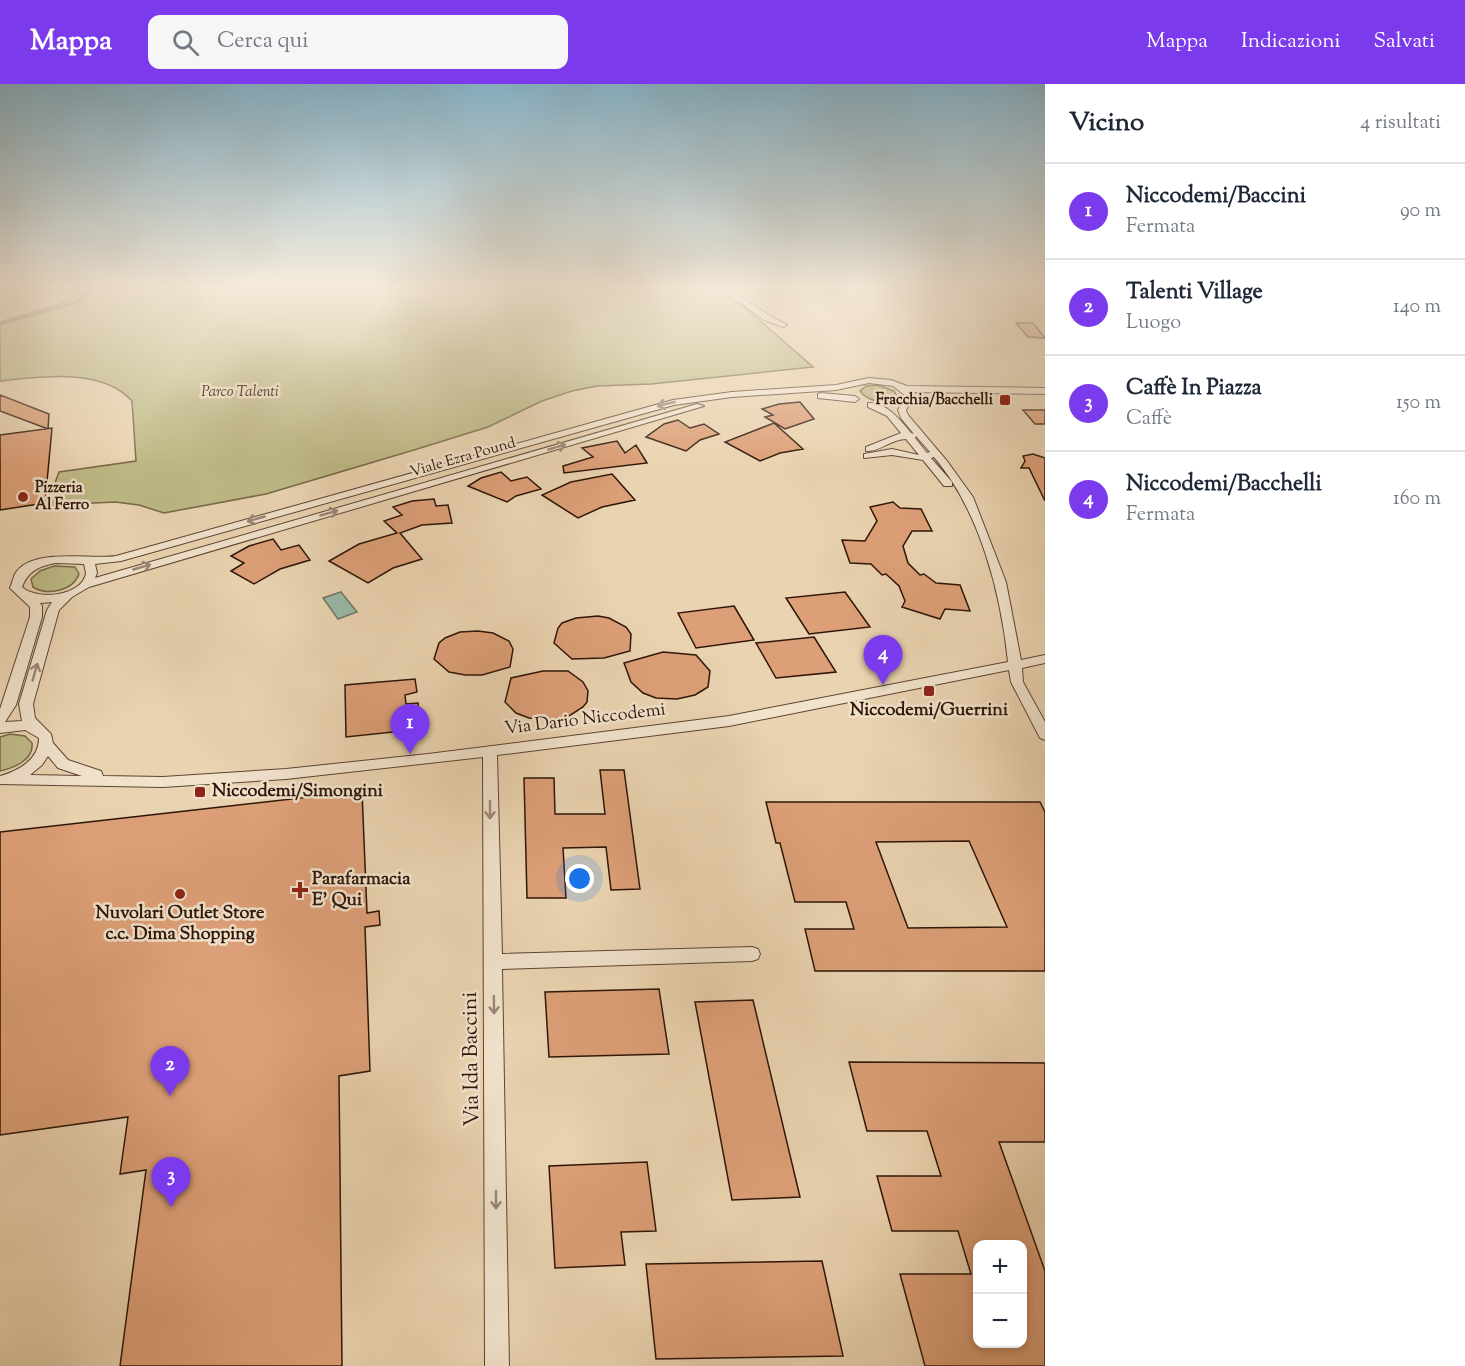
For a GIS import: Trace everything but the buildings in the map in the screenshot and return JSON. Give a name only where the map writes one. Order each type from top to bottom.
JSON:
[{"type":"street","name":"Viale Ezra Pound","points":[[871,405],[855,399],[808,396],[749,399],[710,404],[239,538],[81,588],[54,599],[29,599],[22,596],[16,588],[18,579],[26,570],[45,561],[59,558],[76,559],[89,563],[117,559],[673,403],[728,394],[849,386],[859,381],[876,380],[905,389],[1045,391]]},
{"type":"street","points":[[849,386],[848,392],[855,399]]},
{"type":"street","points":[[905,389],[908,400],[902,410],[904,416],[923,438],[931,455]]},
{"type":"street","points":[[871,405],[891,407],[908,400],[1045,397]]},
{"type":"street","points":[[871,405],[890,414],[968,496],[1000,582],[1015,665],[1015,677],[1020,691],[1045,735]]},
{"type":"street","points":[[923,438],[898,436],[865,454],[892,452],[919,458],[931,455]]},
{"type":"street","points":[[443,466],[453,476]]},
{"type":"street","points":[[232,526],[239,538]]},
{"type":"street","points":[[34,727],[25,707],[49,624],[57,604],[81,588],[93,574],[89,563]]},
{"type":"street","points":[[0,720],[9,705],[37,614],[36,606],[29,599]]},
{"type":"street","name":"Via Dario Niccodemi","points":[[2,781],[164,782],[286,774],[490,752],[729,722],[1045,659]]},
{"type":"street","points":[[0,728],[22,725],[34,727]]},
{"type":"street","name":"Via Dario Niccodemi","points":[[34,727],[46,737],[47,745],[56,758],[71,768],[124,781]]},
{"type":"street","points":[[2,781],[18,775],[36,763],[43,755],[47,745]]},
{"type":"street","name":"Via Ida Baccini","points":[[490,752],[497,1366]]},
{"type":"street","points":[[494,962],[752,954]]},
{"type":"green space","name":"Parco Talenti","points":[[0,347],[790,347],[813,367],[651,384],[597,386],[572,391],[542,401],[488,427],[414,450],[266,494],[164,513],[139,505],[115,502],[53,505],[55,483],[59,472],[136,461],[132,401],[119,390],[104,383],[70,377],[0,381]]},
{"type":"green space","points":[[878,385],[894,391],[897,396],[888,401],[878,401],[868,398],[860,391],[866,386]]},
{"type":"green space","points":[[54,566],[75,567],[79,574],[76,580],[66,588],[59,590],[45,591],[33,587],[31,579],[40,571]]},
{"type":"green space","points":[[10,734],[25,736],[32,743],[32,749],[22,762],[0,771],[0,737]]},
{"type":"shaded area","points":[[341,592],[357,612],[338,619],[323,598]]},
{"type":"place","name":"Fracchia/Bacchelli","points":[[1005,400]]},
{"type":"place","name":"Pizzeria Al Ferro","points":[[23,497]]},
{"type":"place","name":"Niccodemi/Bacchelli","points":[[883,685]]},
{"type":"place","name":"Niccodemi/Guerrini","points":[[929,691]]},
{"type":"place","name":"Niccodemi/Baccini","points":[[410,754]]},
{"type":"place","name":"Niccodemi/Simongini","points":[[200,792]]},
{"type":"place","name":"Parafarmacia E' Qui","points":[[300,890]]},
{"type":"place","name":"Nuvolari Outlet Store c.c. Dima Shopping","points":[[180,894]]},
{"type":"place","name":"Talenti Village","points":[[170,1096]]},
{"type":"place","name":"Caffè In Piazza","points":[[171,1207]]}]
